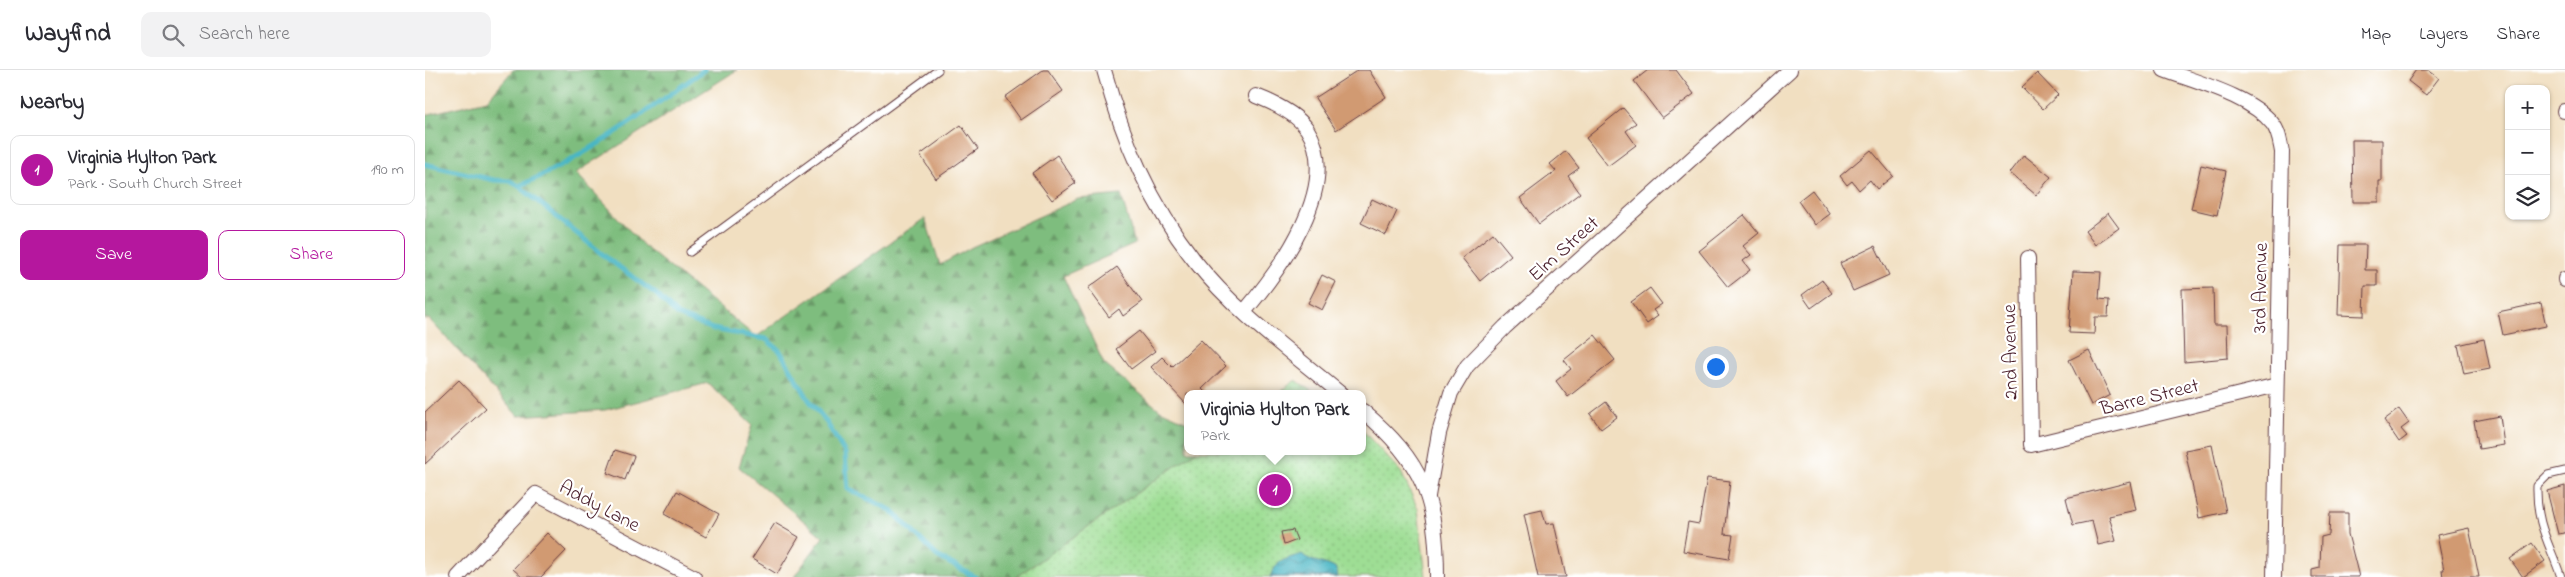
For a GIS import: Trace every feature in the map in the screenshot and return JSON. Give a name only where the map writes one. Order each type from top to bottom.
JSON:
[{"type":"street","points":[[1104,70],[1126,141],[1157,207],[1195,262],[1244,312],[1336,390]]},
{"type":"street","name":"Elm Street","points":[[1428,496],[1446,404],[1458,379],[1467,366],[1505,327],[1790,70]]},
{"type":"street","name":"3rd Avenue","points":[[2164,70],[2246,104],[2272,123],[2279,136],[2282,152],[2274,577]]},
{"type":"street","points":[[1244,312],[1272,278],[1299,233],[1315,189],[1317,174],[1317,158],[1307,129],[1284,109],[1256,96]]},
{"type":"street","name":"2nd Avenue","points":[[2028,258],[2031,445]]},
{"type":"street","name":"Barre Street","points":[[2031,445],[2277,385]]},
{"type":"street","points":[[1366,414],[1403,452],[1428,496],[1435,523],[1437,577]]},
{"type":"street","name":"Addy Lane","points":[[458,577],[537,494],[693,577]]},
{"type":"lane","points":[[690,252],[939,70]]},
{"type":"lane","points":[[2561,577],[2542,533],[2537,507],[2537,486],[2548,475],[2565,471]]},
{"type":"green space","points":[[513,70],[737,70],[576,173],[645,247],[756,337],[925,218],[940,265],[972,247],[1078,199],[1121,195],[1135,244],[1063,276],[1104,364],[1160,410],[1184,421],[1184,455],[1191,455],[1016,577],[794,577],[823,537],[739,467],[752,425],[708,383],[605,410],[518,416],[429,319],[425,319],[425,115],[487,100]]},
{"type":"green space","points":[[1296,380],[1310,390],[1282,390]]},
{"type":"green space","points":[[1366,434],[1401,472],[1418,509],[1426,577],[1016,577],[1191,455],[1366,455]]},
{"type":"water","points":[[1302,554],[1336,569],[1338,577],[1270,577],[1279,563]]},
{"type":"building","points":[[1043,70],[1048,70],[1063,91],[1021,120],[1005,97]]},
{"type":"building","points":[[1358,70],[1369,70],[1386,97],[1336,130],[1315,98]]},
{"type":"building","points":[[1648,70],[1676,70],[1694,94],[1662,118],[1634,81]]},
{"type":"building","points":[[2416,70],[2428,70],[2439,78],[2426,95],[2408,81]]},
{"type":"building","points":[[2037,73],[2058,95],[2043,109],[2022,87]]},
{"type":"building","points":[[1623,108],[1636,123],[1626,131],[1636,145],[1608,166],[1586,138]]},
{"type":"building","points":[[961,125],[978,149],[936,179],[920,155]]},
{"type":"building","points":[[2352,140],[2382,140],[2382,181],[2379,181],[2379,202],[2353,202]]},
{"type":"building","points":[[1871,150],[1893,176],[1877,189],[1870,180],[1859,190],[1852,181],[1847,185],[1840,176]]},
{"type":"building","points":[[1566,151],[1579,168],[1568,176],[1580,193],[1539,224],[1520,198],[1556,171],[1550,164]]},
{"type":"building","points":[[1057,155],[1076,183],[1052,200],[1032,173]]},
{"type":"building","points":[[2024,155],[2051,177],[2036,195],[2010,173]]},
{"type":"building","points":[[2201,165],[2226,171],[2217,215],[2191,209]]},
{"type":"building","points":[[1812,190],[1830,214],[1815,225],[1798,201]]},
{"type":"building","points":[[1372,199],[1397,211],[1386,235],[1361,223]]},
{"type":"building","points":[[2108,213],[2119,228],[2095,245],[2085,231]]},
{"type":"building","points":[[1744,215],[1759,233],[1743,246],[1751,255],[1743,261],[1750,270],[1728,287],[1699,251]]},
{"type":"building","points":[[1493,233],[1511,255],[1480,281],[1462,258]]},
{"type":"building","points":[[2340,245],[2366,245],[2365,270],[2377,270],[2377,286],[2365,286],[2364,316],[2338,315]]},
{"type":"building","points":[[1875,246],[1889,275],[1853,291],[1840,263]]},
{"type":"building","points":[[1117,267],[1142,302],[1123,316],[1119,309],[1109,317],[1088,288]]},
{"type":"building","points":[[2073,271],[2101,272],[2099,299],[2109,300],[2108,317],[2095,317],[2094,334],[2069,333]]},
{"type":"building","points":[[1322,275],[1336,282],[1322,310],[1308,303]]},
{"type":"building","points":[[1822,280],[1832,293],[1811,308],[1802,295]]},
{"type":"building","points":[[1650,288],[1662,304],[1653,310],[1658,316],[1647,324],[1631,302]]},
{"type":"building","points":[[2213,288],[2214,325],[2227,325],[2228,358],[2184,362],[2182,289]]},
{"type":"building","points":[[2541,303],[2546,326],[2503,335],[2498,312]]},
{"type":"building","points":[[1139,331],[1155,351],[1131,369],[1116,349]]},
{"type":"building","points":[[1595,335],[1615,360],[1568,397],[1556,381],[1571,369],[1564,360]]},
{"type":"building","points":[[2484,339],[2490,369],[2464,374],[2458,345]]},
{"type":"building","points":[[1201,340],[1226,366],[1203,390],[1184,390],[1184,402],[1151,367],[1162,357],[1172,367]]},
{"type":"building","points":[[2089,350],[2110,395],[2091,405],[2069,360]]},
{"type":"building","points":[[459,380],[486,408],[425,464],[425,412]]},
{"type":"building","points":[[1606,402],[1617,417],[1601,429],[1590,414]]},
{"type":"building","points":[[2399,409],[2409,423],[2401,429],[2407,436],[2399,442],[2384,420]]},
{"type":"building","points":[[2500,416],[2504,445],[2479,449],[2474,421]]},
{"type":"building","points":[[2212,445],[2226,512],[2199,518],[2185,450]]},
{"type":"building","points":[[615,450],[634,456],[625,480],[607,473]]},
{"type":"building","points":[[1707,478],[1730,481],[1724,534],[1733,535],[1729,559],[1683,551],[1688,522],[1699,524]]},
{"type":"building","points":[[2130,482],[2136,510],[2109,516],[2116,541],[2098,545],[2092,521],[2073,525],[2066,498]]},
{"type":"building","points":[[2565,486],[2565,533],[2558,534],[2547,491]]},
{"type":"building","points":[[677,491],[719,514],[706,537],[664,514]]},
{"type":"building","points":[[1542,510],[1546,524],[1554,523],[1566,577],[1538,577],[1524,514]]},
{"type":"building","points":[[2330,513],[2348,513],[2348,534],[2359,577],[2312,577],[2312,570],[2320,568],[2321,537],[2329,535]]},
{"type":"building","points":[[775,523],[799,537],[777,574],[752,559]]},
{"type":"building","points":[[2469,528],[2479,577],[2443,577],[2442,570],[2444,570],[2437,535]]},
{"type":"building","points":[[1293,530],[1297,540],[1284,545],[1281,532]]},
{"type":"building","points":[[547,533],[566,551],[541,577],[522,577],[513,569]]},
{"type":"building","points":[[2532,543],[2545,561],[2523,577],[2510,559]]},
{"type":"waterway","points":[[519,186],[568,162],[615,133],[704,70]]},
{"type":"waterway","points":[[425,164],[494,180],[510,181],[519,186],[607,258],[656,294],[677,315],[713,329],[766,339],[780,351],[809,400],[825,420],[845,453],[848,489],[891,510],[937,556],[975,577]]},
{"type":"place","name":"Virginia Hylton Park","points":[[1275,490]]}]
